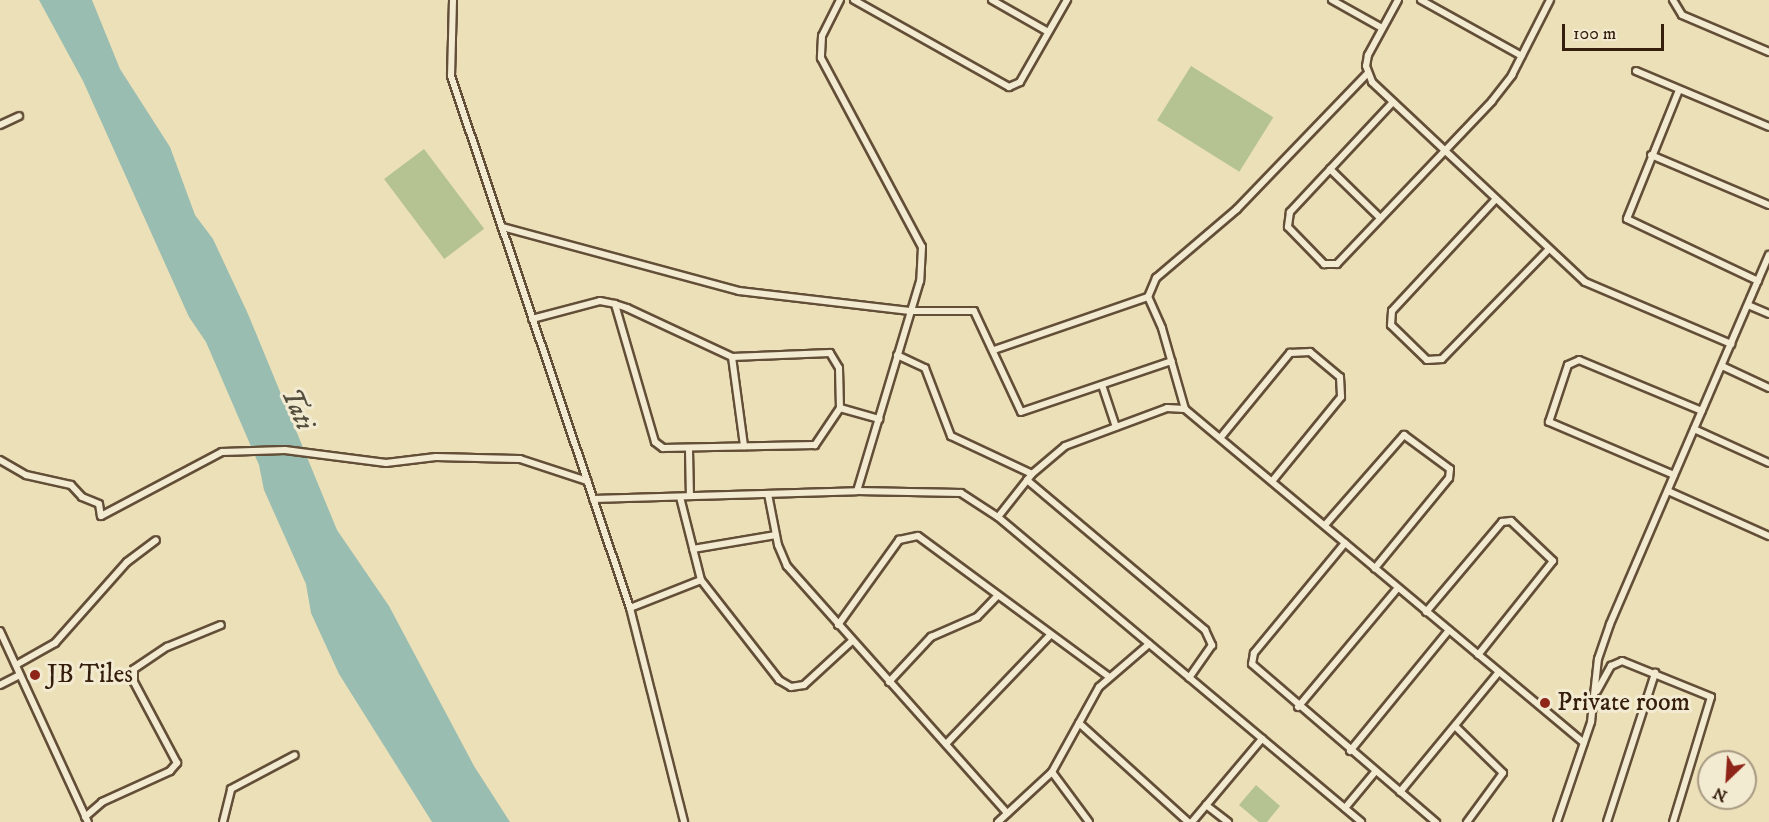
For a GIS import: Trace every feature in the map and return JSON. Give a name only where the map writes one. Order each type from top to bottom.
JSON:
[{"type":"street","points":[[453,0],[451,76],[630,608],[684,822]]},
{"type":"street","points":[[840,0],[822,36],[821,58],[922,247],[920,281],[857,491]]},
{"type":"street","points":[[854,0],[1009,87],[1020,82],[1066,0]]},
{"type":"street","points":[[992,0],[1048,32]]},
{"type":"street","points":[[1332,0],[1382,28]]},
{"type":"street","points":[[1185,409],[1172,361],[1148,297],[1156,278],[1237,209],[1367,74],[1368,55],[1398,0]]},
{"type":"street","points":[[1421,0],[1522,56]]},
{"type":"street","points":[[1393,102],[1330,169],[1287,221],[1324,264],[1337,264],[1492,101],[1522,56],[1550,0]]},
{"type":"street","points":[[1673,0],[1682,15],[1769,52]]},
{"type":"street","points":[[1636,71],[1769,126]]},
{"type":"street","points":[[1367,74],[1443,151],[1548,250],[1597,289],[1731,344]]},
{"type":"street","points":[[1679,90],[1627,210],[1629,223],[1758,281]]},
{"type":"street","points":[[0,125],[19,116]]},
{"type":"street","points":[[1651,155],[1769,205]]},
{"type":"street","points":[[1330,169],[1380,218]]},
{"type":"street","points":[[1496,200],[1392,311],[1391,325],[1427,360],[1442,359],[1548,250]]},
{"type":"street","points":[[502,227],[739,291],[910,311],[974,311],[1021,412],[1172,361]]},
{"type":"street","points":[[1557,822],[1584,743],[1596,692],[1598,659],[1610,624],[1769,255]]},
{"type":"street","points":[[994,350],[1148,297]]},
{"type":"street","points":[[532,319],[591,300],[615,304],[732,357],[830,353],[839,368],[840,408],[815,445],[668,449],[655,442],[615,304]]},
{"type":"street","points":[[1748,305],[1769,314]]},
{"type":"street","points":[[1221,437],[1290,353],[1310,352],[1340,377],[1341,397],[1273,480]]},
{"type":"street","points":[[897,355],[925,368],[951,436],[1032,474]]},
{"type":"street","points":[[732,357],[744,446]]},
{"type":"street","points":[[1674,475],[1549,422],[1568,365],[1579,360],[1702,411]]},
{"type":"street","points":[[1722,366],[1769,388]]},
{"type":"street","points":[[1102,385],[1116,427]]},
{"type":"street","points":[[840,408],[879,419]]},
{"type":"street","points":[[998,517],[1032,474],[1065,446],[1167,408],[1185,409],[1273,480],[1498,673],[1584,743]]},
{"type":"street","points":[[1694,429],[1769,464]]},
{"type":"street","points":[[1325,525],[1404,435],[1450,469],[1449,478],[1374,568]]},
{"type":"street","points":[[0,460],[26,475],[71,485],[99,504],[101,516],[222,452],[285,450],[386,463],[435,457],[520,459],[587,481]]},
{"type":"street","points":[[689,450],[690,496]]},
{"type":"street","points":[[1027,480],[1205,630],[1212,645],[1188,678]]},
{"type":"street","points":[[593,499],[857,491],[950,491],[971,498],[998,517],[1361,822]]},
{"type":"street","points":[[1668,491],[1768,536]]},
{"type":"street","points":[[768,494],[776,535],[787,566],[1007,813]]},
{"type":"street","points":[[680,497],[701,580],[779,680],[791,687],[804,684],[852,641]]},
{"type":"street","points":[[1426,612],[1502,522],[1511,522],[1553,561],[1478,655]]},
{"type":"street","points":[[693,549],[776,535]]},
{"type":"street","points":[[838,625],[904,536],[926,539],[1050,635],[1109,677]]},
{"type":"street","points":[[16,665],[56,643],[127,562],[156,540]]},
{"type":"street","points":[[1345,543],[1252,658],[1257,674],[1436,822]]},
{"type":"street","points":[[630,608],[701,580]]},
{"type":"street","points":[[1298,707],[1398,588]]},
{"type":"street","points":[[889,682],[931,637],[976,617],[998,595]]},
{"type":"street","points":[[0,631],[87,819],[102,802],[170,771],[177,763],[134,681],[134,669],[186,637],[221,625]]},
{"type":"street","points":[[1350,751],[1449,630]]},
{"type":"street","points":[[946,744],[1050,635]]},
{"type":"street","points":[[998,822],[1052,772],[1079,723],[1109,677],[1149,645]]},
{"type":"street","points":[[1596,692],[1617,662],[1655,673],[1711,697],[1672,822]]},
{"type":"street","points":[[1400,792],[1498,673]]},
{"type":"street","points":[[1607,822],[1655,673]]},
{"type":"street","points":[[0,685],[20,675]]},
{"type":"street","points":[[1079,723],[1190,822],[1262,739]]},
{"type":"street","points":[[1455,726],[1503,773],[1467,822]]},
{"type":"street","points":[[223,822],[231,789],[295,755]]},
{"type":"street","points":[[1052,772],[1089,822]]},
{"type":"street","points":[[1345,808],[1376,772]]},
{"type":"street","points":[[1206,805],[1228,822]]},
{"type":"green space","points":[[1191,66],[1273,117],[1239,172],[1157,120]]},
{"type":"green space","points":[[424,149],[484,229],[444,259],[384,179]]},
{"type":"green space","points":[[1256,785],[1280,806],[1267,822],[1259,822],[1239,805]]},
{"type":"water","points":[[39,0],[92,0],[120,69],[170,147],[195,215],[213,239],[248,314],[337,530],[389,606],[474,766],[510,822],[432,822],[339,674],[311,613],[306,584],[264,490],[259,465],[206,342],[189,317],[83,81]]},
{"type":"place","name":"JB Tiles","points":[[35,675]]},
{"type":"place","name":"Private room","points":[[1545,703]]},
{"type":"water label","name":"Tati","points":[[297,409]]}]
